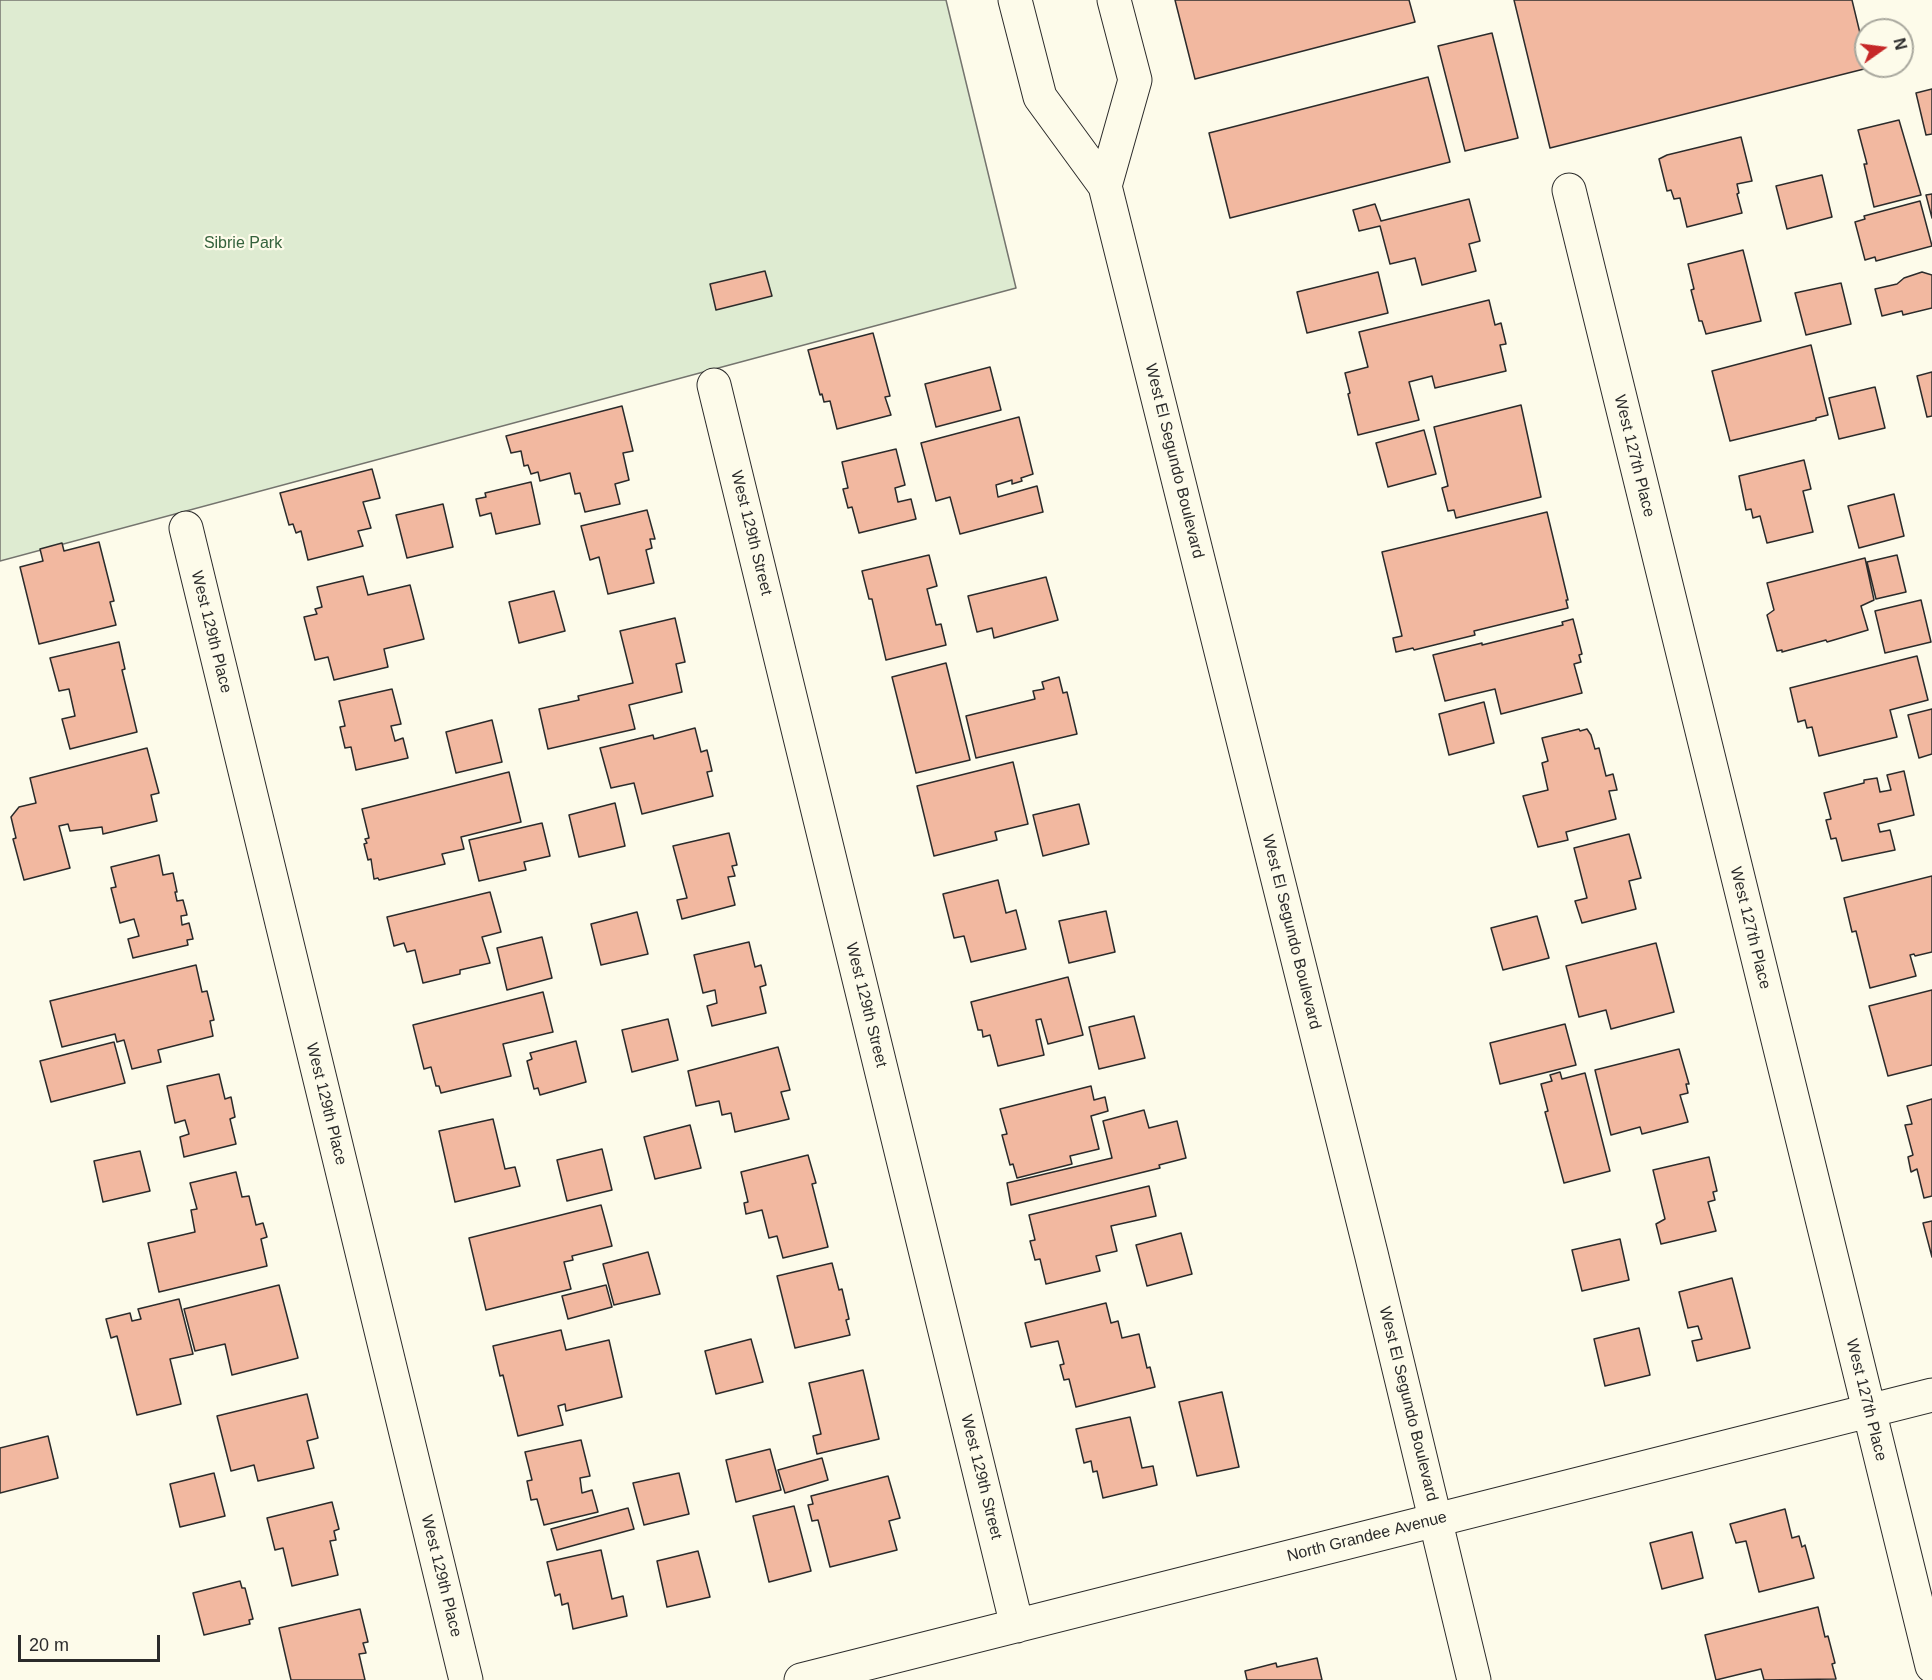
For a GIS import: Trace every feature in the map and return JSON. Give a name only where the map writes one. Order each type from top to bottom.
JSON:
[{"type":"street","name":"West El Segundo Boulevard","points":[[1015,0],[1040,97],[1105,186],[1474,1680]]},
{"type":"street","name":"West El Segundo Boulevard","points":[[1105,186],[1135,80],[1114,0]]},
{"type":"street","name":"West 127th Place","points":[[1569,190],[1932,1666]]},
{"type":"street","name":"West 129th Street","points":[[714,385],[1017,1626]]},
{"type":"street","name":"West 129th Place","points":[[186,528],[466,1680]]},
{"type":"street","name":"North Grandee Avenue","points":[[801,1680],[1932,1395]]},
{"type":"green space","name":"Sibrie Park","points":[[0,0],[946,0],[1016,288],[0,561]]},
{"type":"building","points":[[1175,0],[1409,0],[1415,22],[1195,79]]},
{"type":"building","points":[[1514,0],[1852,0],[1856,18],[1854,18],[1854,72],[1550,148]]},
{"type":"building","points":[[1492,33],[1518,138],[1465,151],[1438,46]]},
{"type":"building","points":[[1428,77],[1450,162],[1230,218],[1209,133]]},
{"type":"building","points":[[1932,89],[1932,134],[1926,135],[1916,93]]},
{"type":"building","points":[[1899,120],[1921,195],[1874,207],[1864,164],[1867,164],[1858,130]]},
{"type":"building","points":[[1741,137],[1752,181],[1737,184],[1742,213],[1687,227],[1680,198],[1674,199],[1671,190],[1667,191],[1659,159]]},
{"type":"building","points":[[1822,175],[1832,217],[1787,229],[1776,186]]},
{"type":"building","points":[[1932,194],[1932,218],[1926,195]]},
{"type":"building","points":[[1469,199],[1480,241],[1469,244],[1476,271],[1422,285],[1415,258],[1390,264],[1380,226],[1359,231],[1353,210],[1375,204],[1381,221]]},
{"type":"building","points":[[1920,201],[1932,246],[1876,261],[1875,257],[1865,260],[1855,222],[1865,219],[1864,216]]},
{"type":"building","points":[[1743,250],[1761,321],[1706,334],[1702,321],[1699,321],[1691,290],[1694,289],[1688,264]]},
{"type":"building","points":[[765,271],[772,296],[716,310],[710,284]]},
{"type":"building","points":[[1378,272],[1388,313],[1307,333],[1297,292]]},
{"type":"building","points":[[1922,272],[1932,275],[1932,308],[1903,315],[1902,311],[1882,316],[1875,289],[1897,284],[1904,278]]},
{"type":"building","points":[[1841,283],[1851,324],[1806,335],[1795,293]]},
{"type":"building","points":[[1489,300],[1495,325],[1501,323],[1506,344],[1500,345],[1506,371],[1435,388],[1432,376],[1409,382],[1419,420],[1358,435],[1345,373],[1368,367],[1359,332]]},
{"type":"building","points":[[873,333],[890,396],[885,397],[891,415],[837,429],[830,401],[824,402],[822,394],[820,395],[808,350]]},
{"type":"building","points":[[1811,345],[1828,415],[1730,441],[1712,371]]},
{"type":"building","points":[[990,367],[1001,410],[936,427],[925,384]]},
{"type":"building","points":[[1932,372],[1932,416],[1927,417],[1917,376]]},
{"type":"building","points":[[1875,387],[1885,428],[1839,439],[1829,398]]},
{"type":"building","points":[[1521,405],[1541,497],[1456,518],[1454,510],[1448,511],[1442,488],[1448,486],[1434,427]]},
{"type":"building","points":[[622,406],[633,451],[623,453],[629,480],[615,484],[620,504],[585,512],[580,493],[575,494],[570,473],[540,481],[538,472],[531,474],[528,465],[524,466],[521,451],[511,453],[506,436]]},
{"type":"building","points":[[1019,417],[1033,474],[1012,484],[1012,480],[996,485],[998,497],[1037,486],[1043,512],[960,534],[950,497],[936,501],[921,443]]},
{"type":"building","points":[[1424,430],[1436,474],[1388,487],[1376,443]]},
{"type":"building","points":[[896,449],[905,485],[895,488],[898,502],[911,499],[916,519],[859,533],[852,507],[848,508],[843,489],[848,488],[842,462]]},
{"type":"building","points":[[1804,460],[1811,489],[1803,491],[1813,532],[1767,543],[1760,516],[1753,518],[1751,509],[1746,510],[1739,476]]},
{"type":"building","points":[[372,469],[380,498],[363,502],[371,528],[358,531],[363,546],[308,560],[301,531],[296,533],[293,524],[289,525],[280,493]]},
{"type":"building","points":[[531,482],[540,524],[496,534],[491,513],[480,516],[476,499],[486,497],[485,493]]},
{"type":"building","points":[[1894,494],[1904,536],[1859,548],[1848,506]]},
{"type":"building","points":[[443,504],[453,547],[407,558],[396,515]]},
{"type":"building","points":[[647,510],[655,539],[650,539],[652,548],[646,550],[654,583],[608,594],[599,557],[590,560],[581,526]]},
{"type":"building","points":[[1547,512],[1568,608],[1474,631],[1475,635],[1414,650],[1413,648],[1396,652],[1393,638],[1402,636],[1382,552]]},
{"type":"building","points":[[99,542],[114,601],[110,602],[116,625],[39,644],[20,567],[43,561],[40,549],[62,543],[64,551]]},
{"type":"building","points":[[929,555],[937,586],[927,589],[936,625],[941,624],[946,645],[886,660],[872,599],[869,599],[862,571]]},
{"type":"building","points":[[1897,555],[1906,592],[1876,599],[1867,562]]},
{"type":"building","points":[[1865,558],[1874,600],[1861,606],[1868,630],[1827,642],[1826,640],[1782,652],[1782,650],[1777,651],[1767,615],[1774,610],[1767,583]]},
{"type":"building","points":[[363,576],[368,595],[410,585],[424,639],[384,649],[388,667],[334,680],[328,657],[315,660],[304,617],[317,614],[315,609],[322,607],[317,587]]},
{"type":"building","points":[[1046,577],[1058,620],[994,638],[992,628],[977,632],[968,596]]},
{"type":"building","points":[[554,591],[565,631],[519,643],[509,602]]},
{"type":"building","points":[[1921,600],[1931,642],[1885,653],[1875,611]]},
{"type":"building","points":[[675,618],[685,662],[676,664],[682,692],[629,705],[635,729],[548,749],[539,709],[579,700],[578,696],[633,683],[620,631]]},
{"type":"building","points":[[1573,619],[1582,654],[1579,655],[1581,662],[1574,664],[1582,693],[1501,714],[1495,689],[1445,701],[1433,655],[1563,625],[1562,622]]},
{"type":"building","points":[[119,642],[125,669],[122,670],[137,732],[70,749],[62,719],[75,716],[69,689],[59,691],[50,658]]},
{"type":"building","points":[[1917,656],[1928,700],[1890,710],[1897,737],[1819,756],[1812,727],[1807,728],[1805,720],[1798,722],[1790,688]]},
{"type":"building","points":[[946,663],[970,760],[916,773],[892,677]]},
{"type":"building","points":[[1059,677],[1063,693],[1067,692],[1077,734],[976,758],[966,716],[1035,699],[1033,691],[1044,689],[1042,682]]},
{"type":"building","points":[[392,689],[401,724],[391,726],[395,741],[403,738],[408,758],[356,770],[351,747],[345,748],[340,727],[345,726],[339,701]]},
{"type":"building","points":[[1484,702],[1494,743],[1449,755],[1439,714]]},
{"type":"building","points":[[1932,709],[1932,754],[1919,758],[1908,715]]},
{"type":"building","points":[[492,720],[502,762],[456,773],[446,732]]},
{"type":"building","points":[[695,728],[701,752],[707,750],[712,771],[707,772],[713,796],[642,814],[634,783],[611,788],[600,748],[653,735],[654,739]]},
{"type":"building","points":[[1579,729],[1580,731],[1587,729],[1595,749],[1599,748],[1606,776],[1613,774],[1617,790],[1609,791],[1616,819],[1566,832],[1568,840],[1538,847],[1523,796],[1548,790],[1542,763],[1548,761],[1542,738]]},
{"type":"building","points":[[147,748],[159,793],[151,795],[157,821],[103,834],[102,827],[70,831],[68,824],[59,826],[70,868],[24,880],[13,839],[16,838],[11,817],[19,807],[36,803],[30,778]]},
{"type":"building","points":[[1013,762],[1028,824],[995,832],[997,840],[934,856],[917,786]]},
{"type":"building","points":[[1904,771],[1914,815],[1878,824],[1880,832],[1890,830],[1895,850],[1842,861],[1836,838],[1831,839],[1826,820],[1831,819],[1824,793],[1877,778],[1880,792],[1891,790],[1887,775]]},
{"type":"building","points":[[509,772],[521,822],[461,837],[464,849],[442,854],[445,864],[379,880],[374,879],[371,859],[368,860],[364,844],[367,843],[365,839],[369,838],[362,809]]},
{"type":"building","points":[[615,803],[625,846],[579,857],[569,815]]},
{"type":"building","points":[[1079,804],[1089,844],[1043,856],[1033,815]]},
{"type":"building","points":[[542,823],[550,856],[524,862],[526,870],[479,881],[469,840]]},
{"type":"building","points":[[729,833],[737,865],[732,866],[735,876],[728,877],[735,905],[682,919],[677,900],[687,898],[673,846]]},
{"type":"building","points":[[1629,834],[1641,878],[1629,881],[1636,909],[1582,923],[1575,901],[1587,898],[1574,848]]},
{"type":"building","points":[[159,855],[163,875],[173,873],[177,901],[183,900],[187,915],[181,916],[182,925],[189,923],[193,939],[187,940],[188,945],[133,958],[128,939],[139,936],[134,919],[120,923],[111,888],[116,887],[111,867]]},
{"type":"building","points":[[1932,876],[1932,952],[1910,955],[1916,976],[1870,988],[1856,931],[1852,932],[1844,898]]},
{"type":"building","points":[[998,880],[1006,913],[1016,910],[1026,949],[971,962],[964,936],[954,938],[943,894]]},
{"type":"building","points":[[490,892],[501,932],[482,937],[490,963],[460,970],[460,974],[423,983],[415,950],[407,952],[404,943],[394,946],[387,917]]},
{"type":"building","points":[[1106,911],[1115,952],[1069,963],[1059,921]]},
{"type":"building","points":[[637,912],[648,954],[601,965],[591,924]]},
{"type":"building","points":[[1537,916],[1549,958],[1503,970],[1491,928]]},
{"type":"building","points":[[542,937],[552,978],[507,990],[497,948]]},
{"type":"building","points":[[749,942],[755,967],[761,965],[766,985],[760,987],[766,1013],[712,1026],[707,1006],[717,1003],[715,990],[703,993],[694,955]]},
{"type":"building","points":[[1656,943],[1674,1012],[1611,1029],[1606,1010],[1579,1017],[1566,966]]},
{"type":"building","points":[[196,965],[202,992],[207,991],[214,1020],[210,1021],[213,1036],[158,1050],[161,1062],[132,1069],[124,1040],[117,1042],[115,1034],[62,1047],[50,1001]]},
{"type":"building","points":[[1068,977],[1083,1035],[1048,1044],[1041,1019],[1036,1020],[1044,1055],[998,1066],[990,1035],[983,1037],[982,1030],[978,1030],[971,1002]]},
{"type":"building","points":[[1932,990],[1932,1065],[1888,1076],[1869,1006]]},
{"type":"building","points":[[543,992],[553,1032],[503,1044],[511,1076],[441,1093],[439,1086],[436,1086],[431,1067],[424,1069],[413,1025]]},
{"type":"building","points":[[1134,1016],[1145,1058],[1099,1069],[1089,1027]]},
{"type":"building","points":[[668,1019],[678,1060],[632,1072],[622,1030]]},
{"type":"building","points":[[1565,1024],[1576,1065],[1500,1084],[1490,1043]]},
{"type":"building","points":[[576,1041],[586,1082],[540,1095],[538,1088],[534,1089],[527,1061],[532,1059],[530,1053]]},
{"type":"building","points":[[114,1042],[125,1083],[51,1102],[40,1061]]},
{"type":"building","points":[[778,1047],[790,1090],[781,1092],[789,1119],[735,1132],[731,1113],[722,1115],[719,1101],[696,1106],[688,1071]]},
{"type":"building","points":[[1679,1049],[1689,1084],[1686,1084],[1688,1093],[1680,1095],[1688,1122],[1642,1134],[1640,1127],[1611,1135],[1595,1070]]},
{"type":"building","points":[[1560,1072],[1562,1079],[1585,1073],[1610,1171],[1564,1183],[1545,1112],[1548,1111],[1541,1084],[1552,1081],[1550,1075]]},
{"type":"building","points":[[219,1074],[225,1099],[231,1097],[235,1117],[230,1119],[236,1144],[184,1157],[180,1137],[189,1134],[185,1120],[175,1123],[167,1086]]},
{"type":"building","points":[[1091,1086],[1094,1100],[1105,1097],[1108,1111],[1091,1116],[1099,1149],[1070,1156],[1072,1164],[1017,1178],[1013,1164],[1010,1165],[1002,1135],[1007,1134],[1000,1109]]},
{"type":"building","points":[[1932,1099],[1932,1196],[1924,1198],[1917,1169],[1911,1172],[1908,1157],[1913,1155],[1905,1125],[1912,1124],[1907,1106]]},
{"type":"building","points":[[1144,1110],[1149,1128],[1177,1121],[1186,1158],[1159,1165],[1160,1168],[1011,1205],[1007,1183],[1112,1158],[1103,1121]]},
{"type":"building","points":[[493,1119],[505,1169],[515,1167],[520,1186],[455,1202],[439,1131]]},
{"type":"building","points":[[690,1125],[701,1168],[655,1179],[644,1137]]},
{"type":"building","points":[[602,1149],[612,1190],[567,1201],[557,1160]]},
{"type":"building","points":[[140,1151],[150,1191],[103,1202],[94,1161]]},
{"type":"building","points":[[808,1155],[816,1183],[812,1184],[828,1247],[783,1258],[777,1236],[769,1238],[762,1210],[746,1214],[744,1203],[748,1202],[741,1172]]},
{"type":"building","points":[[1709,1157],[1717,1191],[1713,1192],[1715,1200],[1708,1202],[1716,1231],[1661,1244],[1656,1224],[1665,1219],[1653,1170]]},
{"type":"building","points":[[236,1172],[242,1197],[249,1196],[256,1225],[263,1223],[267,1237],[261,1239],[267,1266],[159,1292],[148,1243],[195,1232],[191,1210],[197,1209],[190,1183]]},
{"type":"building","points":[[1149,1186],[1156,1216],[1111,1226],[1117,1251],[1096,1256],[1100,1271],[1046,1284],[1040,1259],[1035,1260],[1030,1241],[1035,1240],[1029,1215]]},
{"type":"building","points":[[601,1205],[612,1246],[572,1256],[573,1260],[564,1262],[571,1289],[486,1310],[469,1238]]},
{"type":"building","points":[[1932,1221],[1932,1257],[1923,1223]]},
{"type":"building","points":[[1181,1233],[1192,1274],[1147,1286],[1136,1245]]},
{"type":"building","points":[[1620,1239],[1629,1280],[1582,1291],[1572,1250]]},
{"type":"building","points":[[648,1252],[660,1294],[614,1305],[603,1264]]},
{"type":"building","points":[[832,1263],[839,1290],[842,1289],[850,1335],[795,1348],[777,1276]]},
{"type":"building","points":[[1732,1278],[1750,1348],[1697,1361],[1692,1341],[1702,1339],[1698,1326],[1688,1328],[1679,1292]]},
{"type":"building","points":[[279,1285],[298,1358],[232,1375],[225,1344],[195,1351],[184,1309]]},
{"type":"building","points":[[606,1285],[612,1307],[568,1319],[562,1296]]},
{"type":"building","points":[[179,1299],[193,1354],[170,1359],[181,1404],[137,1415],[117,1336],[111,1338],[106,1319],[130,1313],[132,1321],[141,1319],[138,1309]]},
{"type":"building","points":[[1106,1303],[1111,1323],[1118,1321],[1122,1338],[1139,1334],[1147,1368],[1150,1367],[1155,1387],[1076,1407],[1069,1379],[1064,1380],[1060,1365],[1064,1364],[1058,1341],[1031,1347],[1025,1323]]},
{"type":"building","points":[[1639,1328],[1650,1375],[1605,1386],[1594,1339]]},
{"type":"building","points":[[561,1330],[566,1350],[609,1340],[622,1397],[566,1411],[565,1404],[558,1406],[563,1425],[518,1436],[503,1375],[500,1376],[493,1346]]},
{"type":"building","points":[[751,1339],[763,1382],[716,1394],[705,1351]]},
{"type":"building","points":[[863,1370],[879,1439],[817,1454],[813,1436],[821,1434],[809,1383]]},
{"type":"building","points":[[1222,1392],[1239,1467],[1197,1476],[1179,1402]]},
{"type":"building","points":[[307,1394],[318,1438],[307,1441],[314,1468],[258,1481],[254,1465],[231,1471],[217,1416]]},
{"type":"building","points":[[1130,1417],[1142,1468],[1153,1466],[1157,1485],[1103,1498],[1097,1471],[1093,1472],[1091,1461],[1084,1463],[1076,1429]]},
{"type":"building","points":[[48,1436],[58,1478],[0,1493],[0,1448]]},
{"type":"building","points":[[581,1440],[590,1476],[580,1478],[582,1493],[592,1490],[598,1512],[544,1525],[537,1499],[531,1500],[527,1481],[532,1480],[525,1452]]},
{"type":"building","points":[[770,1449],[781,1490],[736,1502],[726,1460]]},
{"type":"building","points":[[822,1458],[828,1480],[785,1493],[778,1470]]},
{"type":"building","points":[[214,1473],[225,1516],[180,1527],[170,1484]]},
{"type":"building","points":[[679,1473],[689,1514],[644,1525],[633,1483]]},
{"type":"building","points":[[888,1476],[900,1518],[889,1521],[897,1550],[830,1567],[818,1520],[812,1521],[808,1505],[813,1504],[811,1496]]},
{"type":"building","points":[[332,1502],[339,1529],[334,1531],[336,1540],[330,1541],[338,1575],[292,1586],[283,1548],[275,1550],[267,1518]]},
{"type":"building","points":[[794,1506],[811,1571],[769,1582],[753,1516]]},
{"type":"building","points":[[628,1508],[634,1529],[557,1550],[551,1529]]},
{"type":"building","points":[[1785,1509],[1792,1538],[1799,1536],[1802,1547],[1805,1545],[1814,1578],[1759,1592],[1746,1541],[1736,1543],[1730,1524]]},
{"type":"building","points":[[1692,1532],[1703,1578],[1662,1589],[1650,1543]]},
{"type":"building","points":[[601,1550],[612,1599],[623,1596],[627,1616],[573,1629],[568,1603],[562,1605],[560,1594],[555,1596],[547,1562]]},
{"type":"building","points":[[698,1551],[710,1597],[667,1607],[657,1561]]},
{"type":"building","points":[[240,1581],[242,1588],[245,1588],[253,1619],[249,1620],[250,1624],[204,1635],[193,1593]]},
{"type":"building","points":[[1818,1607],[1825,1637],[1828,1636],[1835,1663],[1832,1664],[1836,1679],[1764,1680],[1761,1669],[1716,1680],[1705,1635]]},
{"type":"building","points":[[360,1609],[368,1642],[363,1643],[366,1653],[359,1654],[365,1680],[291,1680],[279,1628]]},
{"type":"building","points":[[1317,1658],[1322,1680],[1247,1680],[1245,1671],[1276,1663],[1277,1667]]}]
